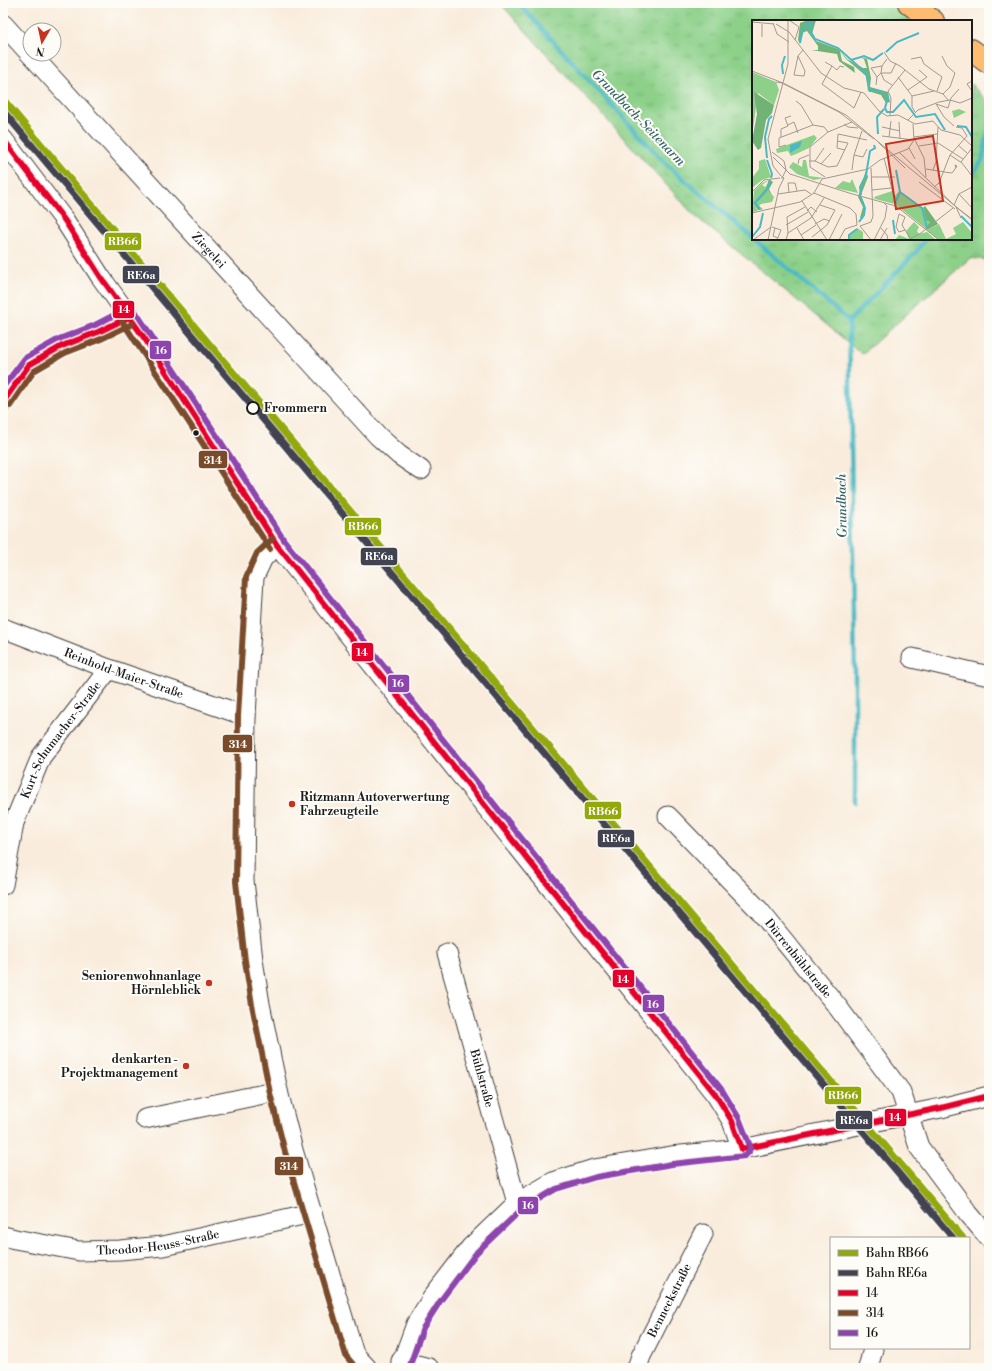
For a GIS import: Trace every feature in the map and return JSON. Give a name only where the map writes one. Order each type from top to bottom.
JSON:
[{"type":"main road","points":[[909,3],[932,20]]},
{"type":"main road","points":[[972,51],[989,63]]},
{"type":"street","name":"Ziegelei","points":[[3,24],[378,436],[399,455],[421,470]]},
{"type":"street","points":[[3,139],[65,221],[210,440],[277,545],[716,1095],[732,1121],[742,1149]]},
{"type":"street","points":[[3,402],[10,388],[29,365],[62,346],[98,332],[129,317]]},
{"type":"street","points":[[277,545],[263,558],[254,577],[246,716],[244,881],[254,967],[278,1092],[293,1150],[354,1354],[367,1368]]},
{"type":"street","name":"Reinhold-Maier-Straße","points":[[3,628],[109,669],[246,716]]},
{"type":"street","points":[[912,658],[989,676]]},
{"type":"street","name":"Kurt-Schumacher-Straße","points":[[3,885],[14,823],[41,757],[109,669]]},
{"type":"street","name":"Dürrenbühlstraße","points":[[668,816],[759,910],[837,1006],[901,1092],[919,1147],[968,1213],[989,1238]]},
{"type":"street","name":"Bühlstraße","points":[[447,953],[517,1203]]},
{"type":"street","points":[[145,1119],[278,1092]]},
{"type":"street","points":[[429,1368],[400,1365],[416,1324],[434,1295],[471,1247],[517,1203],[553,1182],[594,1169],[671,1156],[742,1149],[908,1115],[989,1096]]},
{"type":"street","name":"Theodor-Heuss-Straße","points":[[3,1236],[79,1251],[120,1250],[163,1246],[312,1213]]},
{"type":"street","name":"Benneckstraße","points":[[637,1368],[641,1356],[703,1234]]},
{"type":"street","points":[[868,1368],[873,1349]]},
{"type":"green space","points":[[500,3],[895,3],[911,20],[752,20],[752,240],[972,240],[972,85],[989,103],[989,285],[986,260],[970,258],[862,354],[694,215]]},
{"type":"waterway","name":"Grundbach-Seitenarm","points":[[518,3],[666,164],[752,237]]},
{"type":"waterway","name":"Grundbach","points":[[972,175],[982,161],[989,127]]},
{"type":"waterway","name":"Grundbach-Seitenarm","points":[[755,240],[849,321]]},
{"type":"waterway","name":"Grundbach","points":[[855,802],[855,675],[849,321],[916,252],[924,240]]},
{"type":"rail line","name":"RB66","points":[[3,99],[962,1237]]},
{"type":"rail line","name":"RE6a","points":[[3,111],[952,1237]]},
{"type":"transit line","name":"14","points":[[3,139],[65,221],[100,276],[145,339],[277,545],[716,1095],[732,1121],[742,1149]]},
{"type":"transit line","name":"16","points":[[3,387],[25,358],[59,339],[95,325],[126,309],[135,311],[284,540],[722,1090],[739,1118],[750,1146],[749,1152],[745,1156],[672,1164],[596,1177],[556,1189],[522,1209],[477,1252],[441,1300],[423,1328],[409,1368]]},
{"type":"transit line","name":"14","points":[[3,402],[29,365],[62,346],[98,332],[129,317]]},
{"type":"transit line","name":"314","points":[[122,321],[270,549]]},
{"type":"transit line","name":"314","points":[[10,406],[34,371],[65,353],[101,339],[132,324]]},
{"type":"transit line","name":"314","points":[[272,539],[257,553],[246,577],[238,716],[236,882],[245,961],[252,1005],[270,1093],[285,1152],[346,1356],[356,1368]]},
{"type":"transit line","name":"14","points":[[742,1149],[941,1108],[989,1096]]},
{"type":"place","name":"Frommern","points":[[253,408]]},
{"type":"place","name":"Ritzmann Autoverwertung Fahrzeugteile","points":[[292,804]]},
{"type":"place","name":"Seniorenwohnanlage Hörnleblick","points":[[209,983]]},
{"type":"place","name":"denkarten - Projektmanagement","points":[[186,1066]]}]
